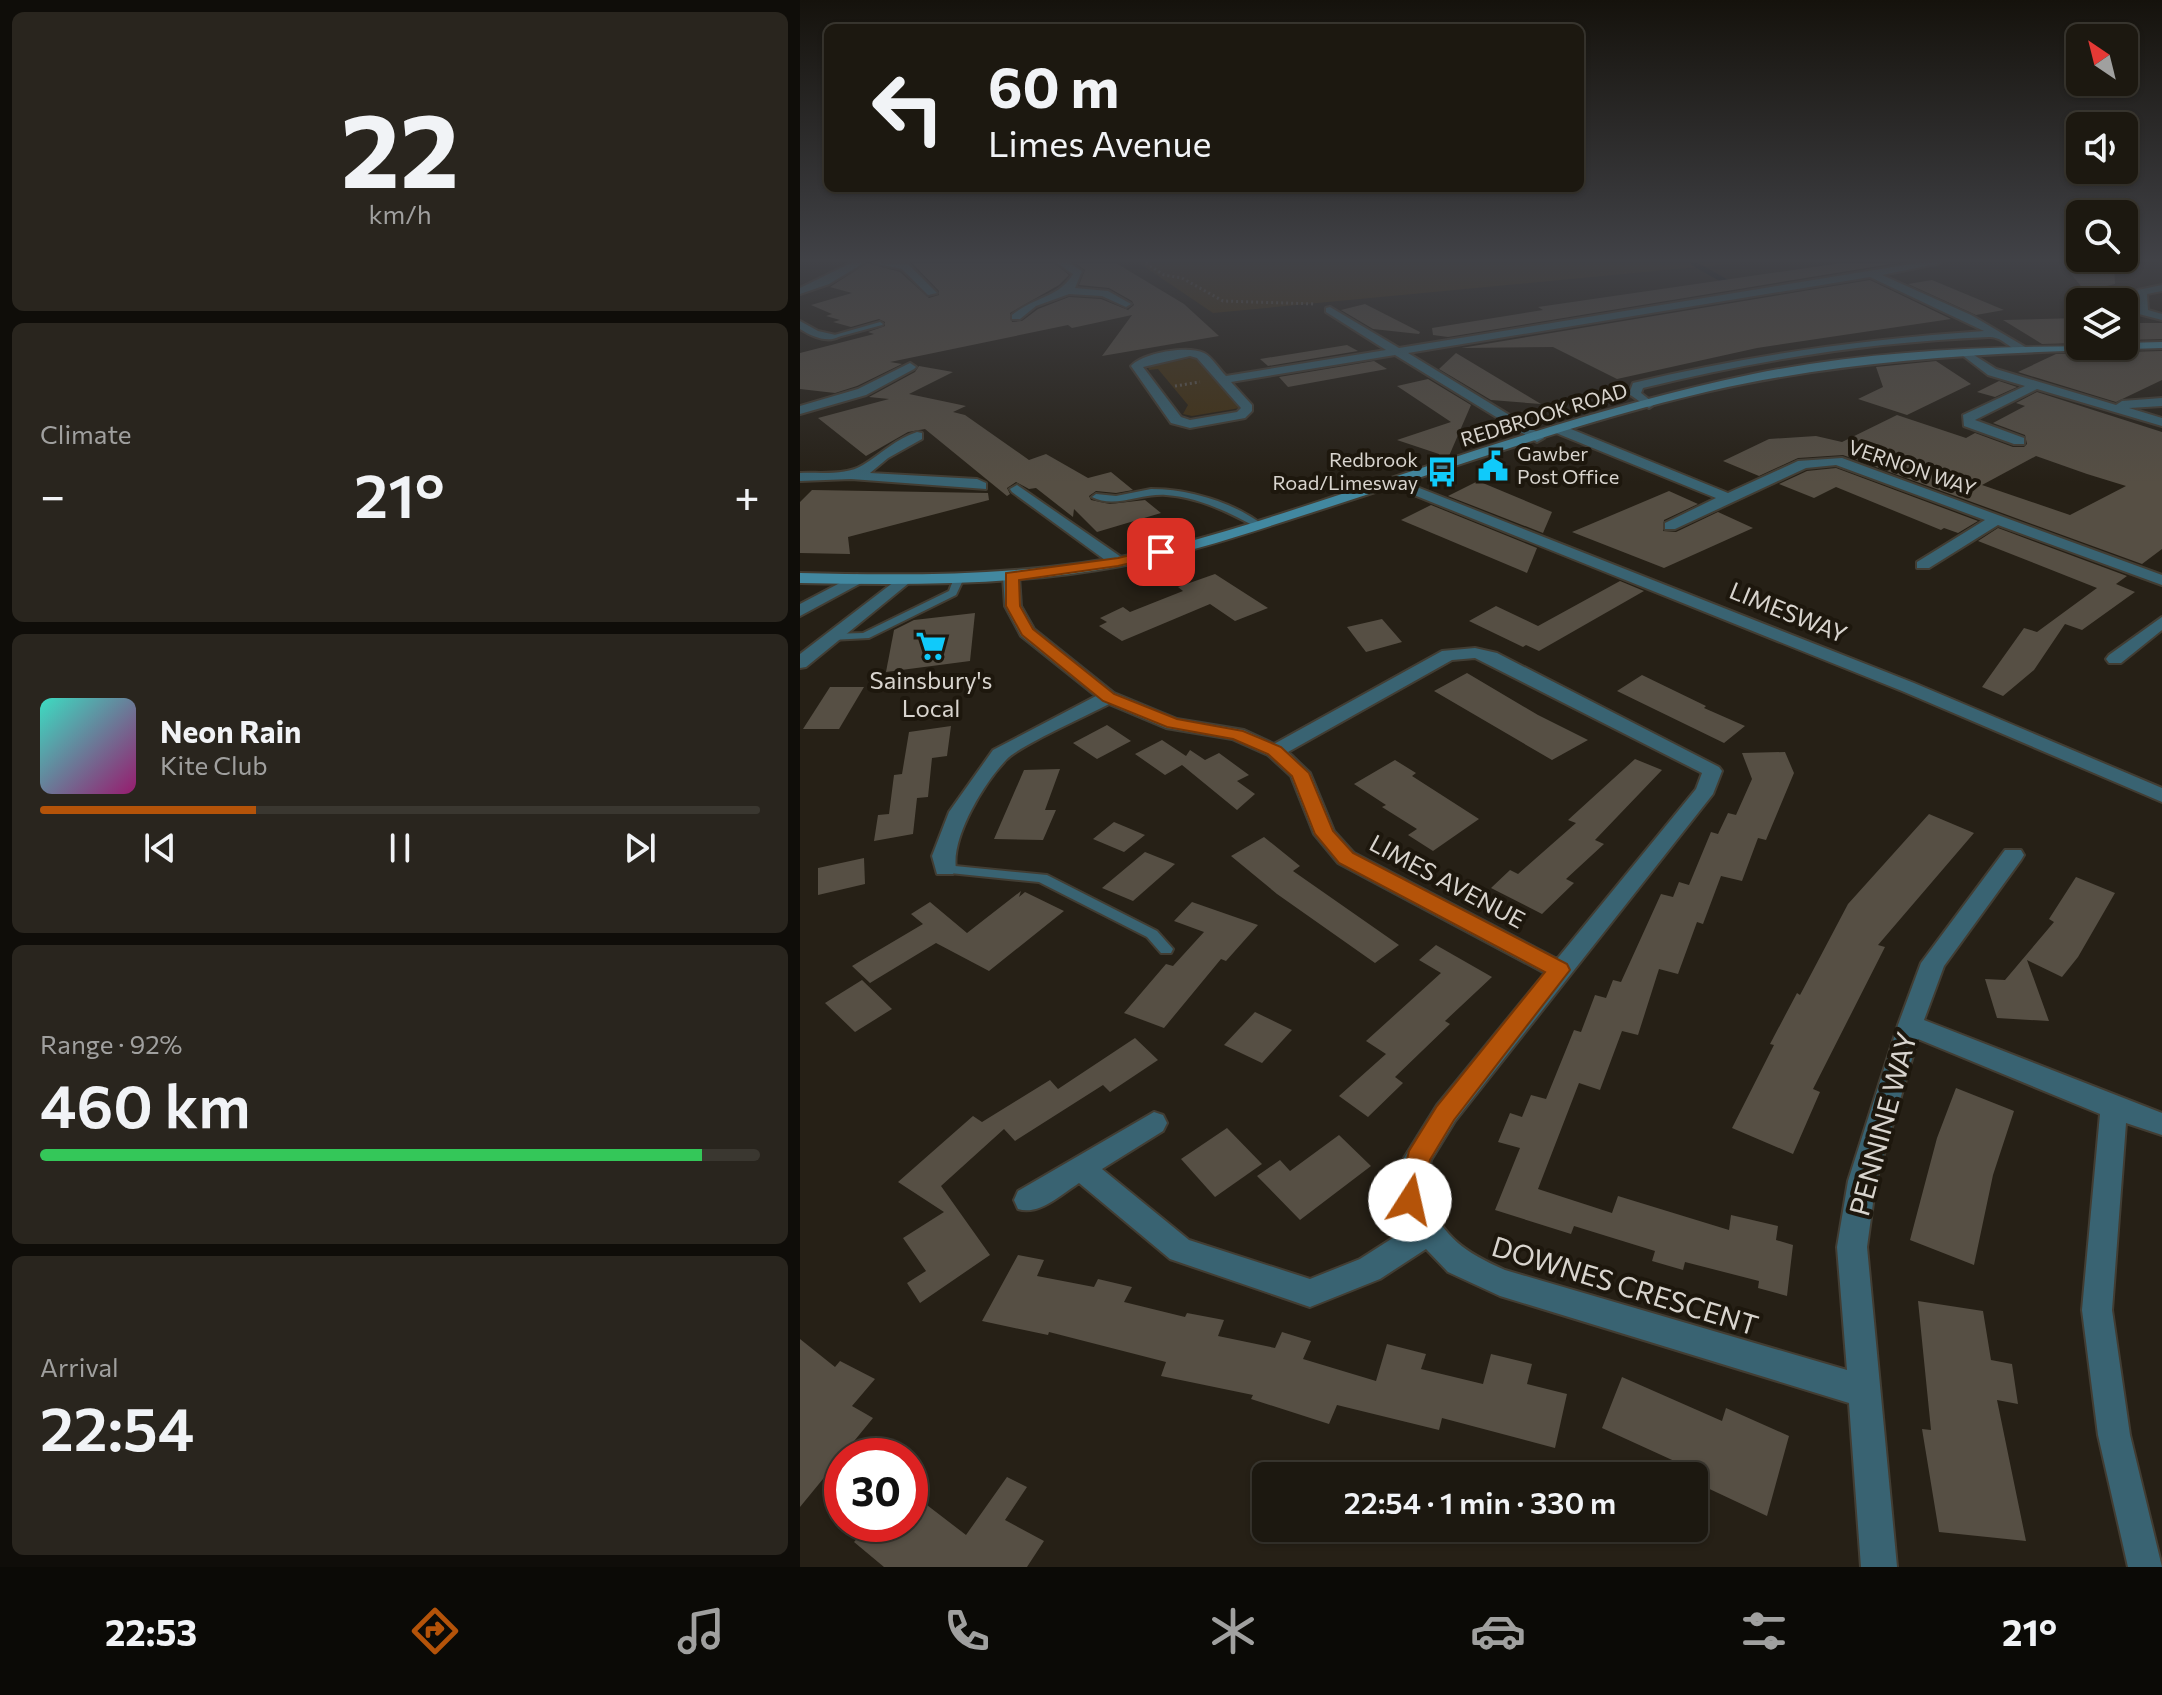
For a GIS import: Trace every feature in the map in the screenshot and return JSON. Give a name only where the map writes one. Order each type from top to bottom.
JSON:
[{"type":"street","points":[[1371,336],[1537,438]]},
{"type":"street","points":[[1222,379],[1485,336]]},
{"type":"street","points":[[1649,404],[1635,394],[1637,386],[1711,367],[1883,340],[1947,336]]},
{"type":"street","points":[[2003,336],[2023,350]]},
{"type":"street","name":"REDBROOK ROAD","points":[[2138,346],[2162,345]]},
{"type":"street","name":"REDBROOK ROAD","points":[[800,578],[903,580],[1011,576],[1118,562],[1259,525],[1649,404],[1763,375],[1844,362],[2066,348]]},
{"type":"street","points":[[1190,353],[1201,356],[1222,379],[1248,408],[1241,415],[1190,424],[1176,420],[1137,366],[1143,361],[1190,353]]},
{"type":"street","points":[[1966,353],[1992,372],[2162,422]]},
{"type":"street","points":[[800,410],[862,392],[910,367]]},
{"type":"street","points":[[2019,441],[1969,423],[1968,418],[2036,385]]},
{"type":"street","points":[[2112,406],[2162,402]]},
{"type":"street","points":[[1561,430],[1728,498]]},
{"type":"street","points":[[851,475],[867,469],[890,450],[917,436]]},
{"type":"street","name":"VERNON WAY","points":[[1670,526],[1803,464],[1837,461],[2162,580]]},
{"type":"street","points":[[800,477],[851,475],[977,483],[981,486]]},
{"type":"street","name":"LIMESWAY","points":[[1394,482],[1908,687],[2162,796]]},
{"type":"street","points":[[1017,489],[1118,562]]},
{"type":"street","points":[[1923,565],[1997,519]]},
{"type":"street","name":"LIMES AVENUE","points":[[1011,576],[1013,606],[1027,632],[1108,697],[1173,724],[1237,734],[1275,751],[1300,773],[1325,834],[1346,858],[1559,970]]},
{"type":"street","points":[[800,611],[857,579]]},
{"type":"street","points":[[800,663],[903,580]]},
{"type":"street","points":[[2115,659],[2162,622]]},
{"type":"street","name":"DOWNES CRESCENT","points":[[1275,751],[1448,655],[1475,653],[1505,664],[1712,771],[1706,790],[1446,1113],[1418,1158],[1410,1200],[1428,1231],[1458,1263],[1500,1282],[1863,1391]]},
{"type":"street","points":[[945,869],[943,856],[959,812],[1000,754],[1108,697]]},
{"type":"street","name":"PENNINE WAY","points":[[1879,1567],[1852,1247],[1862,1181],[1910,1025],[1933,963],[2013,855]]},
{"type":"street","points":[[1910,1025],[2114,1108],[2162,1124]]},
{"type":"street","points":[[2114,1108],[2097,1310],[2114,1435],[2146,1567]]},
{"type":"street","points":[[1028,1200],[1154,1123]]},
{"type":"street","points":[[1081,1168],[1180,1250],[1310,1293],[1370,1269],[1428,1231]]},
{"type":"lane","points":[[1096,497],[1106,501],[1153,491],[1173,493],[1213,503],[1259,525]]},
{"type":"lane","points":[[831,637],[865,636],[953,593],[959,578]]},
{"type":"lane","points":[[945,869],[1042,878],[1152,934],[1166,949]]},
{"type":"path","points":[[1154,389],[1222,379]]},
{"type":"shaded area","points":[[1196,359],[1240,408],[1192,416],[1183,414],[1188,405],[1158,369],[1149,370],[1148,367]]},
{"type":"building","points":[[866,336],[1014,336],[890,362],[902,364],[835,393],[800,389],[800,353]]},
{"type":"building","points":[[1117,336],[1218,336],[1102,356]]},
{"type":"building","points":[[1532,336],[1836,336],[1757,348],[1617,379],[1553,347],[1461,348]]},
{"type":"building","points":[[2029,336],[2066,336],[2066,343],[2042,344]]},
{"type":"building","points":[[2138,336],[2162,336],[2162,339],[2138,340]]},
{"type":"building","points":[[1347,345],[1358,351],[1268,366],[1260,359]]},
{"type":"building","points":[[2162,351],[2162,380],[2116,402],[2018,372],[2056,354],[2066,354],[2066,360],[2138,360],[2138,352]]},
{"type":"building","points":[[1456,353],[1541,404],[1491,400],[1439,369]]},
{"type":"building","points":[[1374,361],[1387,369],[1288,387],[1279,377]]},
{"type":"building","points":[[1936,361],[1971,384],[1907,415],[1858,399],[1883,387],[1876,367]]},
{"type":"building","points":[[919,366],[953,372],[909,394],[966,406],[953,412],[965,415],[1029,460],[1046,454],[1088,478],[1111,472],[1133,490],[1116,493],[1096,491],[1089,496],[1091,500],[1110,504],[1145,500],[1161,513],[1097,532],[1074,509],[1073,517],[1036,488],[1029,489],[1016,482],[1007,488],[1010,494],[1007,496],[925,429],[908,432],[866,456],[818,418],[889,399],[869,397],[915,372]]},
{"type":"building","points":[[1428,379],[1471,405],[1449,456],[1440,459],[1439,454],[1397,440],[1451,422],[1397,386]]},
{"type":"building","points":[[1999,381],[2017,387],[1995,397],[1977,392]]},
{"type":"building","points":[[2037,392],[2162,432],[2162,549],[2142,564],[1843,455],[1798,458],[1759,476],[1723,461],[1769,439],[1816,436],[1842,442],[1897,415],[1966,438],[1975,433],[2013,447],[2024,447],[2027,444],[2025,435],[1993,423],[2025,406],[2016,403]],"holes":[[[2036,456],[2126,486],[2070,515],[1982,485]]]},
{"type":"building","points":[[1836,468],[1978,521],[1958,533],[1944,528],[1941,530],[1836,487],[1814,498],[1779,484],[1807,471]]},
{"type":"building","points":[[1478,481],[1552,512],[1543,533],[1448,496]]},
{"type":"building","points":[[812,490],[988,493],[989,500],[848,537],[850,554],[800,553],[800,502]]},
{"type":"building","points":[[1669,491],[1698,504],[1664,520],[1663,531],[1676,532],[1718,512],[1753,528],[1664,568],[1572,532]]},
{"type":"building","points":[[1431,505],[1537,548],[1527,573],[1401,520]]},
{"type":"building","points":[[1998,528],[2127,576],[2116,584],[2135,592],[2082,630],[2065,624],[2034,670],[2003,696],[1982,687],[2024,628],[2037,632],[2097,588],[1978,541]]},
{"type":"building","points":[[1215,574],[1268,608],[1235,621],[1210,604],[1122,641],[1099,626],[1107,622],[1100,618],[1123,607],[1130,612],[1183,591],[1178,587]]},
{"type":"building","points":[[1620,581],[1644,591],[1539,651],[1526,645],[1523,647],[1469,621],[1496,606],[1538,626]]},
{"type":"building","name":"Sainsbury's Local","points":[[975,613],[970,661],[886,672],[894,630],[914,620]]},
{"type":"building","points":[[1382,619],[1402,642],[1366,652],[1347,627]]},
{"type":"building","points":[[1467,673],[1588,740],[1552,760],[1434,691]]},
{"type":"building","points":[[1642,675],[1745,726],[1724,743],[1617,691]]},
{"type":"building","points":[[830,687],[864,687],[839,729],[803,729]]},
{"type":"building","points":[[1107,725],[1131,741],[1097,759],[1073,743]]},
{"type":"building","points":[[951,726],[947,756],[932,758],[928,797],[917,798],[913,834],[874,841],[878,815],[889,814],[894,775],[902,774],[909,732]]},
{"type":"building","points":[[1162,740],[1186,756],[1190,750],[1205,760],[1219,753],[1249,775],[1237,781],[1255,794],[1237,810],[1182,765],[1165,775],[1135,754]]},
{"type":"building","points":[[1785,752],[1794,773],[1766,840],[1758,838],[1742,881],[1721,876],[1703,924],[1697,922],[1678,974],[1659,969],[1638,1035],[1622,1031],[1600,1090],[1579,1083],[1538,1189],[1612,1213],[1618,1196],[1729,1230],[1731,1215],[1778,1226],[1776,1240],[1793,1245],[1787,1296],[1758,1288],[1759,1281],[1685,1262],[1683,1270],[1652,1261],[1655,1251],[1574,1226],[1571,1234],[1495,1210],[1520,1148],[1498,1142],[1510,1113],[1522,1117],[1531,1095],[1546,1099],[1574,1030],[1581,1032],[1595,995],[1606,998],[1613,980],[1621,982],[1661,894],[1673,897],[1679,882],[1689,885],[1711,832],[1718,834],[1728,813],[1736,815],[1752,779],[1742,753]]},
{"type":"building","points":[[1635,759],[1662,770],[1595,840],[1604,844],[1566,879],[1574,883],[1542,914],[1491,888],[1510,870],[1518,874],[1576,823],[1568,820]]},
{"type":"building","points":[[1395,760],[1416,773],[1412,776],[1479,819],[1433,851],[1408,835],[1417,829],[1382,807],[1386,805],[1354,784]]},
{"type":"building","points":[[1060,769],[1045,810],[1056,810],[1043,840],[994,839],[1024,770]]},
{"type":"building","points":[[1929,814],[1974,833],[1878,945],[1885,947],[1813,1089],[1820,1092],[1793,1154],[1732,1128],[1774,1045],[1770,1044],[1848,904]]},
{"type":"building","points":[[1114,822],[1145,835],[1124,852],[1093,839]]},
{"type":"building","points":[[1264,837],[1300,866],[1293,871],[1399,945],[1375,963],[1277,894],[1231,856]]},
{"type":"building","points":[[1145,852],[1175,864],[1133,901],[1102,888]]},
{"type":"building","points":[[864,858],[865,884],[818,895],[818,868]]},
{"type":"building","points":[[2076,877],[2115,893],[2078,957],[2062,977],[2027,960],[2049,1021],[1997,1018],[1985,979],[2005,980],[2054,922],[2049,919]]},
{"type":"building","points":[[1021,891],[1019,897],[1025,892],[1064,911],[989,971],[936,943],[870,983],[852,966],[923,924],[911,914],[930,902],[967,933]]},
{"type":"building","points":[[1192,902],[1258,925],[1226,961],[1221,959],[1164,1028],[1124,1013],[1166,964],[1173,966],[1204,932],[1174,921]]},
{"type":"building","points":[[1436,945],[1492,977],[1445,1021],[1450,1024],[1395,1077],[1403,1083],[1368,1117],[1339,1096],[1386,1054],[1366,1041],[1441,973],[1419,960]]},
{"type":"building","points":[[862,980],[892,1009],[855,1032],[825,1003]]},
{"type":"building","points":[[1255,1012],[1292,1030],[1262,1063],[1224,1045]]},
{"type":"building","points":[[1135,1038],[1158,1060],[1110,1092],[1103,1085],[1015,1141],[1004,1129],[941,1186],[990,1255],[920,1303],[907,1283],[926,1271],[903,1238],[944,1212],[898,1182],[973,1116],[982,1122],[1050,1080],[1058,1089]]},
{"type":"building","points":[[1956,1088],[2014,1111],[1993,1175],[1974,1265],[1910,1240],[1937,1138]]},
{"type":"building","points":[[1227,1128],[1262,1164],[1215,1197],[1181,1159]]},
{"type":"building","points":[[1339,1135],[1371,1166],[1300,1220],[1257,1176],[1280,1160],[1290,1171]]},
{"type":"building","points":[[1018,1255],[1044,1260],[1037,1276],[1094,1287],[1098,1279],[1132,1287],[1124,1302],[1185,1317],[1187,1313],[1224,1320],[1218,1336],[1275,1348],[1282,1332],[1311,1341],[1303,1359],[1376,1381],[1387,1344],[1426,1354],[1421,1369],[1483,1384],[1491,1354],[1532,1364],[1527,1384],[1567,1394],[1555,1448],[1442,1418],[1439,1430],[1337,1405],[1329,1424],[1251,1399],[1253,1395],[1161,1376],[1166,1362],[1049,1332],[1048,1335],[982,1321]]},
{"type":"building","points":[[1918,1301],[1983,1311],[1991,1360],[2012,1364],[2018,1404],[1997,1400],[2026,1541],[1939,1532],[1922,1429],[1931,1430]]},
{"type":"building","points":[[800,1339],[835,1367],[840,1361],[875,1379],[852,1406],[873,1418],[857,1438],[824,1438],[824,1478],[800,1507]]},
{"type":"building","points":[[1622,1377],[1722,1421],[1726,1408],[1789,1436],[1767,1516],[1708,1488],[1708,1462],[1677,1462],[1602,1428]]},
{"type":"building","points":[[1007,1477],[1027,1487],[1005,1520],[1044,1541],[1027,1567],[884,1567],[854,1542],[928,1542],[928,1506],[966,1535]]},
{"type":"place","name":"Gawber Post Office","points":[[1493,466]]},
{"type":"place","name":"Redbrook Road/Limesway","points":[[1442,472]]},
{"type":"place","name":"Sainsbury's Local","points":[[931,646]]},
{"type":"route","points":[[1161,552],[1118,562],[1011,576],[1013,606],[1027,632],[1108,697],[1173,724],[1237,734],[1275,751],[1300,773],[1325,834],[1346,858],[1559,970],[1446,1113],[1418,1158],[1410,1200]]}]
